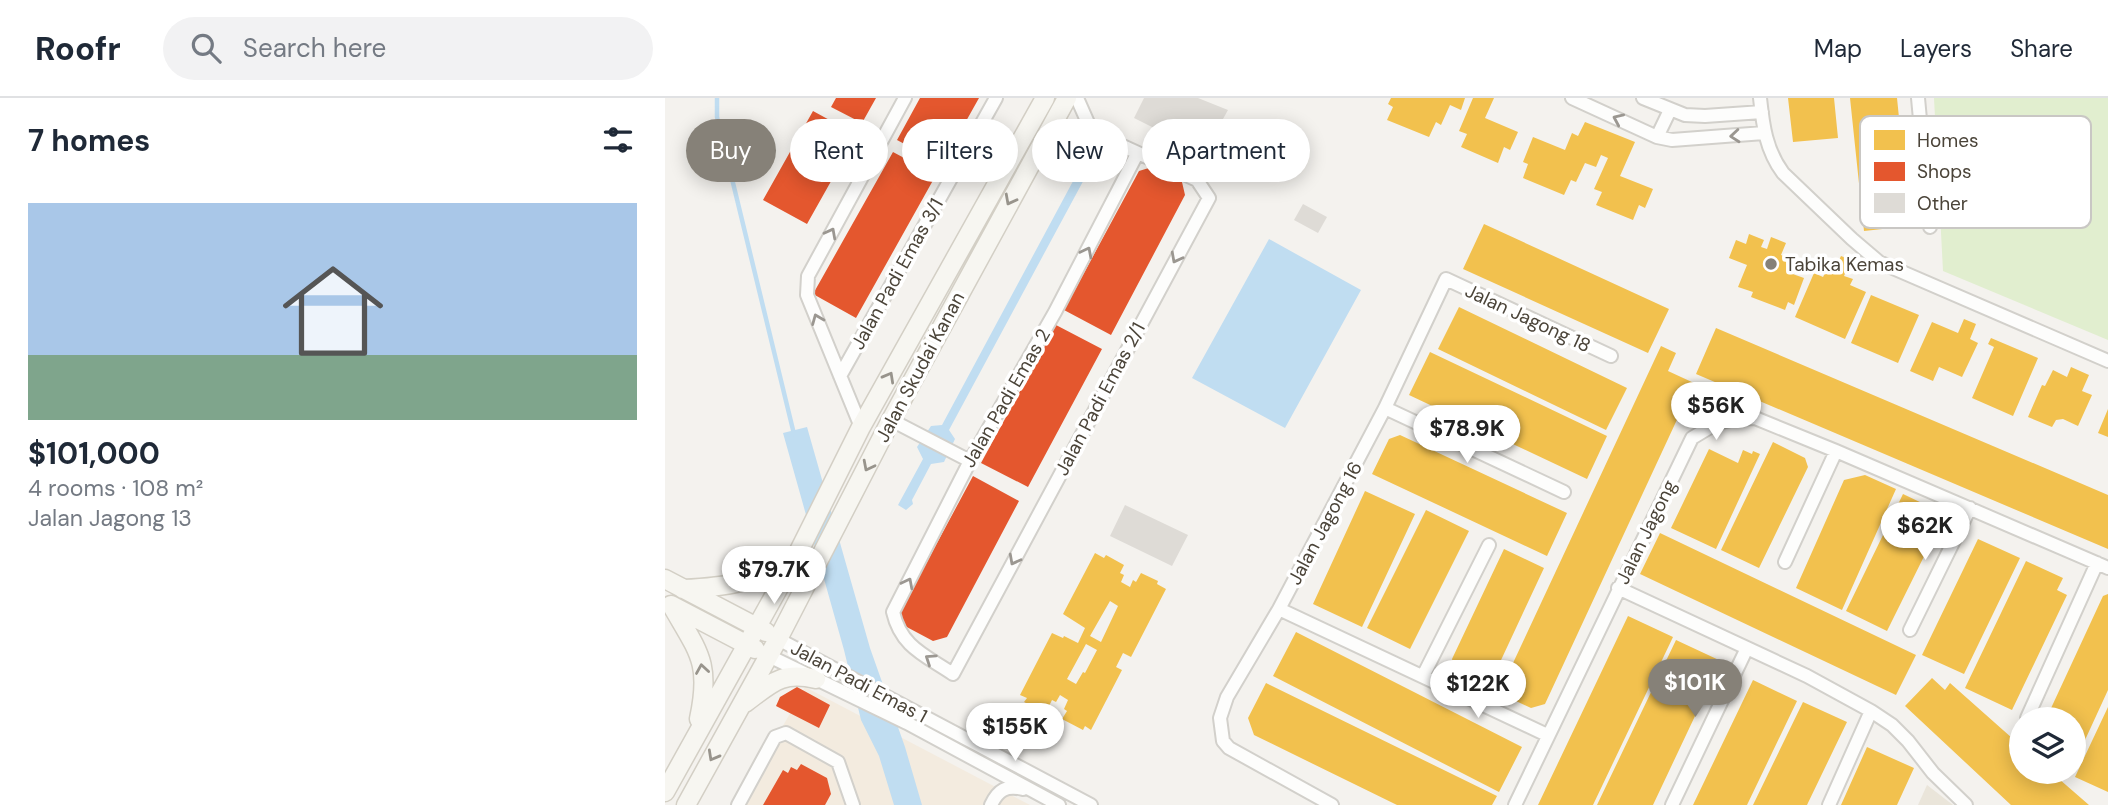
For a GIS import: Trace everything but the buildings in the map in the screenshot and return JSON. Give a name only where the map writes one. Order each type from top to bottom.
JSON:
[{"type":"street","points":[[861,428],[807,295],[808,276],[905,98]]},
{"type":"street","name":"Jalan Padi Emas 3/1","points":[[840,376],[996,98]]},
{"type":"street","name":"Jalan Skudai Kanan","points":[[695,736],[801,548],[861,428],[1045,98]]},
{"type":"street","name":"Jalan Skudai Kanan","points":[[1055,119],[1067,98]]},
{"type":"street","points":[[1077,98],[1086,119]]},
{"type":"street","points":[[1572,98],[1671,140],[1764,133]]},
{"type":"street","points":[[1643,98],[1685,115],[1762,112]]},
{"type":"street","points":[[1760,98],[1764,133],[1774,161],[1783,173],[1879,262],[2108,360]]},
{"type":"street","points":[[1918,98],[1920,116]]},
{"type":"street","points":[[1657,136],[1670,110]]},
{"type":"street","name":"Jalan Padi Emas 2/1","points":[[908,644],[953,674],[1209,198],[1197,180],[1128,149]]},
{"type":"street","name":"Jalan Padi Emas 2","points":[[908,644],[897,628],[893,612],[970,461],[1055,312],[1137,153]]},
{"type":"street","name":"Jalan Skudai Kanan","points":[[686,805],[804,591],[891,421],[1032,159]]},
{"type":"street","name":"Jalan Jagong 18","points":[[1446,279],[1611,356]]},
{"type":"street","name":"Jalan Jagong 16","points":[[1332,805],[1229,748],[1223,741],[1220,719],[1222,708],[1279,609],[1385,408],[1446,279]]},
{"type":"street","points":[[1385,408],[1564,492]]},
{"type":"street","name":"Jalan Jagong","points":[[1515,805],[1692,438],[1717,423],[1755,418],[2102,566]]},
{"type":"street","points":[[891,421],[970,461]]},
{"type":"street","points":[[1785,562],[1836,451]]},
{"type":"street","points":[[1910,630],[1970,508]]},
{"type":"street","points":[[1423,676],[1489,545]]},
{"type":"street","points":[[683,589],[714,587],[772,572],[801,548]]},
{"type":"street","points":[[2032,707],[2102,566]]},
{"type":"street","name":"Jalan Padi Emas 1","points":[[665,579],[1091,805]]},
{"type":"street","points":[[1618,588],[1807,676],[1871,711],[1892,725],[1933,773],[1966,805]]},
{"type":"street","points":[[665,792],[695,736],[705,691],[699,653],[669,604]]},
{"type":"street","name":"Jalan Padi Emas 1","points":[[669,604],[907,723],[1059,805]]},
{"type":"street","points":[[1279,609],[1547,735]]},
{"type":"street","points":[[1672,805],[1747,648]]},
{"type":"street","points":[[739,707],[788,676],[816,679]]},
{"type":"street","points":[[1829,805],[1871,711]]},
{"type":"street","points":[[738,805],[775,737],[786,733],[838,762],[853,805]]},
{"type":"street","points":[[978,762],[990,775],[994,799]]},
{"type":"street","points":[[994,799],[1007,787],[1035,792]]},
{"type":"shaded area","points":[[805,687],[1030,805],[738,805]]},
{"type":"shaded area","points":[[1927,785],[1953,805],[1918,805]]},
{"type":"green space","points":[[1934,98],[2108,98],[2108,340],[1943,271],[1941,228],[2091,228],[2091,116],[1935,116]]},
{"type":"water","points":[[1073,182],[1083,182],[949,430],[955,439],[944,462],[931,464],[912,500],[913,504],[906,510],[898,505],[923,459],[917,447],[931,426],[942,425]]},
{"type":"water","points":[[1269,239],[1361,290],[1285,428],[1192,378]]},
{"type":"water","points":[[807,427],[870,648],[922,805],[894,805],[879,756],[861,720],[783,433]]},
{"type":"waterway","points":[[717,98],[717,117],[794,434]]},
{"type":"place","name":"Tabika Kemas","points":[[1771,264]]}]
